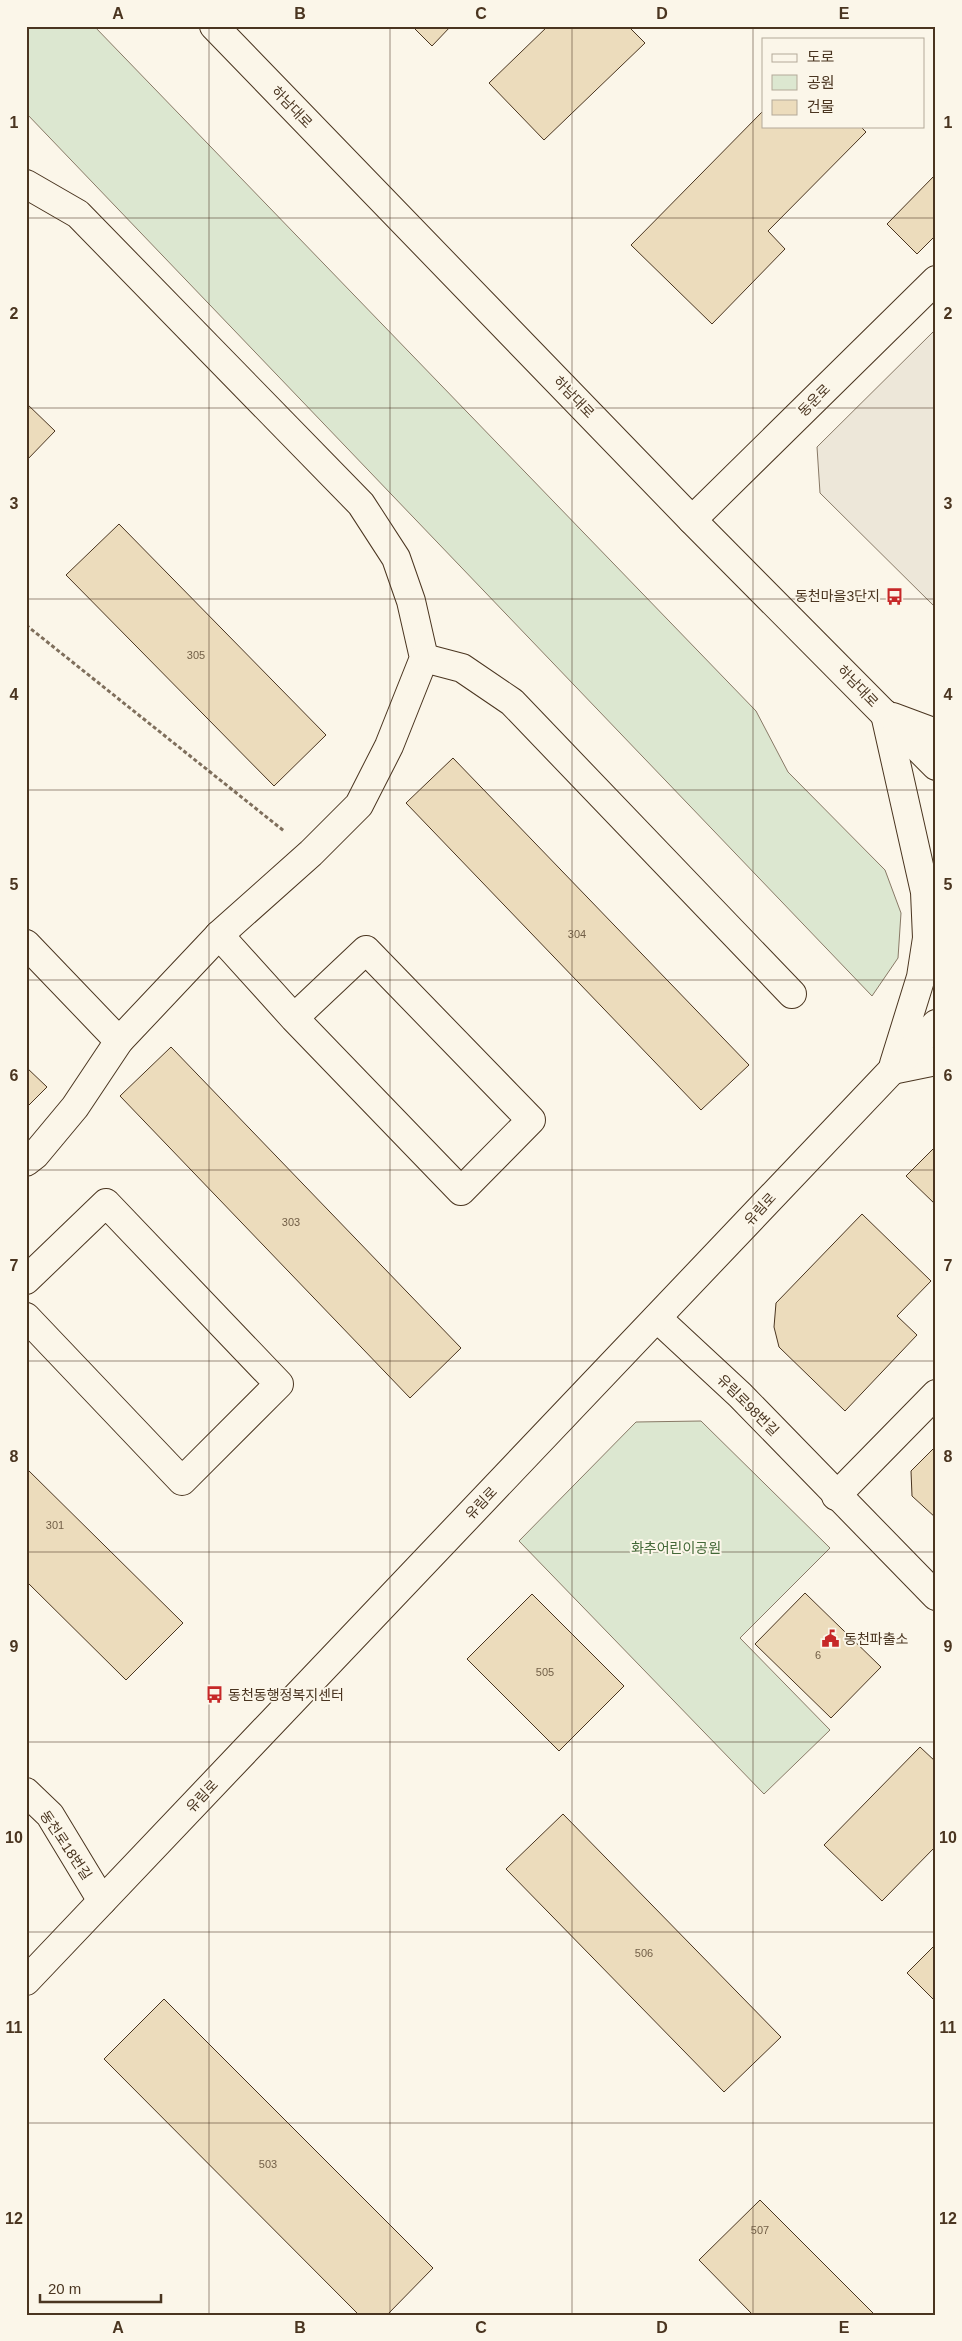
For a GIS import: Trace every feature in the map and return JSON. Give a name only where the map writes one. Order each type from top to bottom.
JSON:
[{"type":"street","name":"하남대로","points":[[214,26],[692,520],[936,766]]},
{"type":"street","points":[[26,184],[78,214],[360,504],[396,558],[411,601],[424,658],[389,746],[359,805],[311,853],[219,935],[119,1041],[75,1107],[35,1155],[26,1162]]},
{"type":"street","name":"동운로","points":[[692,520],[936,280]]},
{"type":"street","points":[[424,658],[462,668],[512,702],[792,994]]},
{"type":"street","points":[[885,714],[936,733]]},
{"type":"street","points":[[885,714],[924,883],[928,938],[920,977],[892,1070],[936,1061]]},
{"type":"street","points":[[219,935],[294,1018],[460,1191],[531,1120],[366,950],[294,1018]]},
{"type":"street","points":[[26,944],[119,1041]]},
{"type":"street","name":"유림로","points":[[26,1981],[936,1024]]},
{"type":"street","points":[[26,1280],[106,1203],[280,1384],[182,1481],[26,1318]]},
{"type":"street","name":"유림로98번길","points":[[657,1318],[740,1395],[836,1496],[936,1596]]},
{"type":"street","points":[[836,1496],[936,1394]]},
{"type":"street","name":"동천로18번길","points":[[26,1792],[50,1815],[102,1901]]},
{"type":"path","points":[[26,625],[311,853]]},
{"type":"green space","points":[[26,26],[94,26],[756,711],[788,772],[885,870],[901,913],[898,958],[872,996],[26,113]]},
{"type":"green space","name":"화추어린이공원","points":[[701,1421],[830,1548],[740,1638],[830,1730],[764,1794],[519,1541],[636,1422]]},
{"type":"shaded area","points":[[936,329],[936,608],[820,493],[817,447]]},
{"type":"building","points":[[412,26],[451,26],[432,46]]},
{"type":"building","points":[[548,26],[628,26],[645,43],[544,140],[489,83]]},
{"type":"building","points":[[762,112],[762,128],[862,128],[866,132],[768,231],[785,249],[712,324],[631,245]]},
{"type":"building","points":[[936,174],[936,235],[917,254],[887,224]]},
{"type":"building","points":[[26,403],[55,431],[26,461]]},
{"type":"building","points":[[119,524],[326,735],[274,786],[66,575]]},
{"type":"building","points":[[453,758],[749,1065],[701,1110],[406,803]]},
{"type":"building","points":[[171,1047],[461,1348],[410,1398],[120,1096]]},
{"type":"building","points":[[26,1067],[47,1087],[26,1108]]},
{"type":"building","points":[[936,1146],[936,1205],[906,1176]]},
{"type":"building","points":[[862,1214],[931,1281],[897,1316],[917,1335],[845,1411],[779,1347],[774,1327],[776,1303]]},
{"type":"building","points":[[936,1446],[936,1518],[912,1496],[911,1471]]},
{"type":"building","points":[[26,1468],[183,1623],[126,1680],[26,1581]]},
{"type":"building","points":[[805,1593],[881,1667],[831,1718],[755,1644]]},
{"type":"building","points":[[532,1594],[624,1686],[559,1751],[467,1659]]},
{"type":"building","points":[[920,1747],[936,1762],[936,1846],[882,1901],[824,1845]]},
{"type":"building","points":[[563,1814],[781,2037],[724,2092],[506,1869]]},
{"type":"building","points":[[936,1944],[936,2002],[907,1973]]},
{"type":"building","points":[[164,1999],[433,2268],[387,2315],[359,2315],[104,2059]]},
{"type":"building","points":[[760,2200],[875,2315],[753,2315],[699,2260]]},
{"type":"place","name":"동천마을3단지","points":[[894,596]]},
{"type":"place","name":"동천파출소","points":[[830,1639]]},
{"type":"place","name":"동천동행정복지센터","points":[[214,1695]]}]
